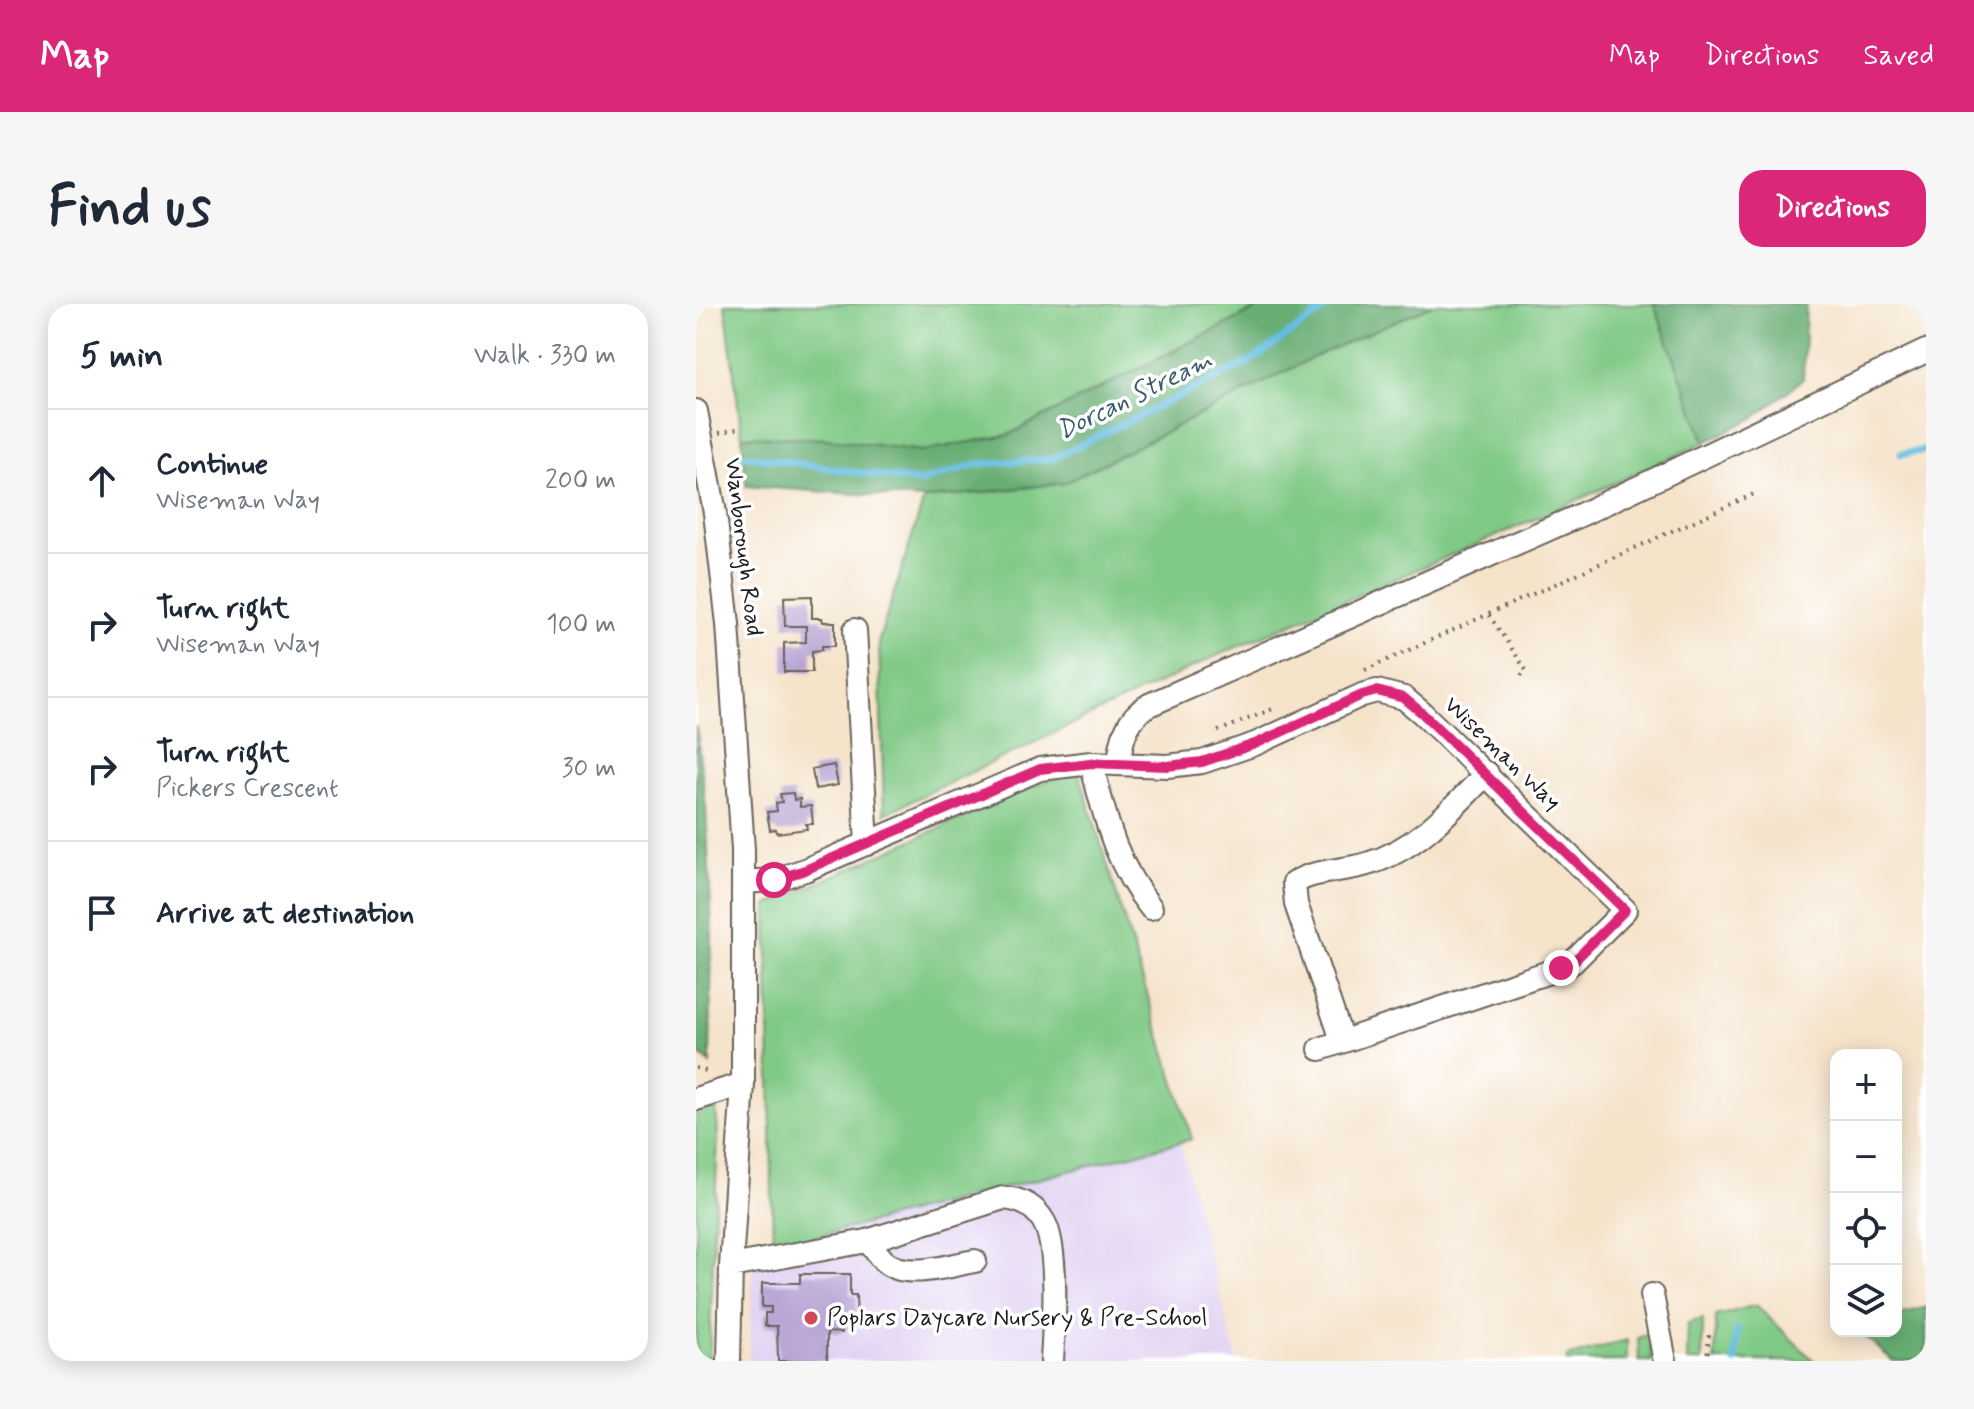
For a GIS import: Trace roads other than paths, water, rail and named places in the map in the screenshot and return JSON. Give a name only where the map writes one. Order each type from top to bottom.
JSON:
[{"type":"street","points":[[1119,764],[1120,745],[1129,722],[1138,711],[1149,705],[1576,517],[1926,351]]},
{"type":"street","name":"Wanborough Road","points":[[696,411],[715,513],[728,624],[744,882],[743,1084],[731,1266],[729,1361]]},
{"type":"street","points":[[855,630],[867,844]]},
{"type":"street","name":"Wiseman Way","points":[[744,882],[774,880],[791,875],[1024,774],[1091,763],[1167,766],[1202,762],[1255,744],[1362,695],[1377,691],[1404,698],[1487,773],[1625,910],[1573,962],[1561,968],[1342,1040]]},
{"type":"street","points":[[1091,763],[1122,866],[1151,908]]},
{"type":"street","points":[[1320,1049],[1342,1040],[1296,904],[1294,883],[1307,877],[1369,864],[1410,844],[1453,808],[1487,773]]},
{"type":"street","points":[[696,1099],[743,1084]]},
{"type":"street","points":[[731,1266],[867,1241],[1003,1198],[1018,1199],[1029,1205],[1045,1224],[1049,1240],[1055,1308],[1052,1361]]},
{"type":"street","points":[[867,1241],[877,1249],[882,1259],[902,1270],[975,1261]]},
{"type":"street","points":[[1652,1295],[1665,1361]]},
{"type":"waterway","name":"Dorcan Stream","points":[[743,455],[920,482],[977,464],[1052,459],[1249,362],[1328,307],[1338,304]]},
{"type":"waterway","points":[[1901,454],[1926,450]]},
{"type":"waterway","points":[[1735,1361],[1737,1330]]},
{"type":"place","name":"Poplars Daycare Nursery & Pre-School","points":[[811,1318]]}]
